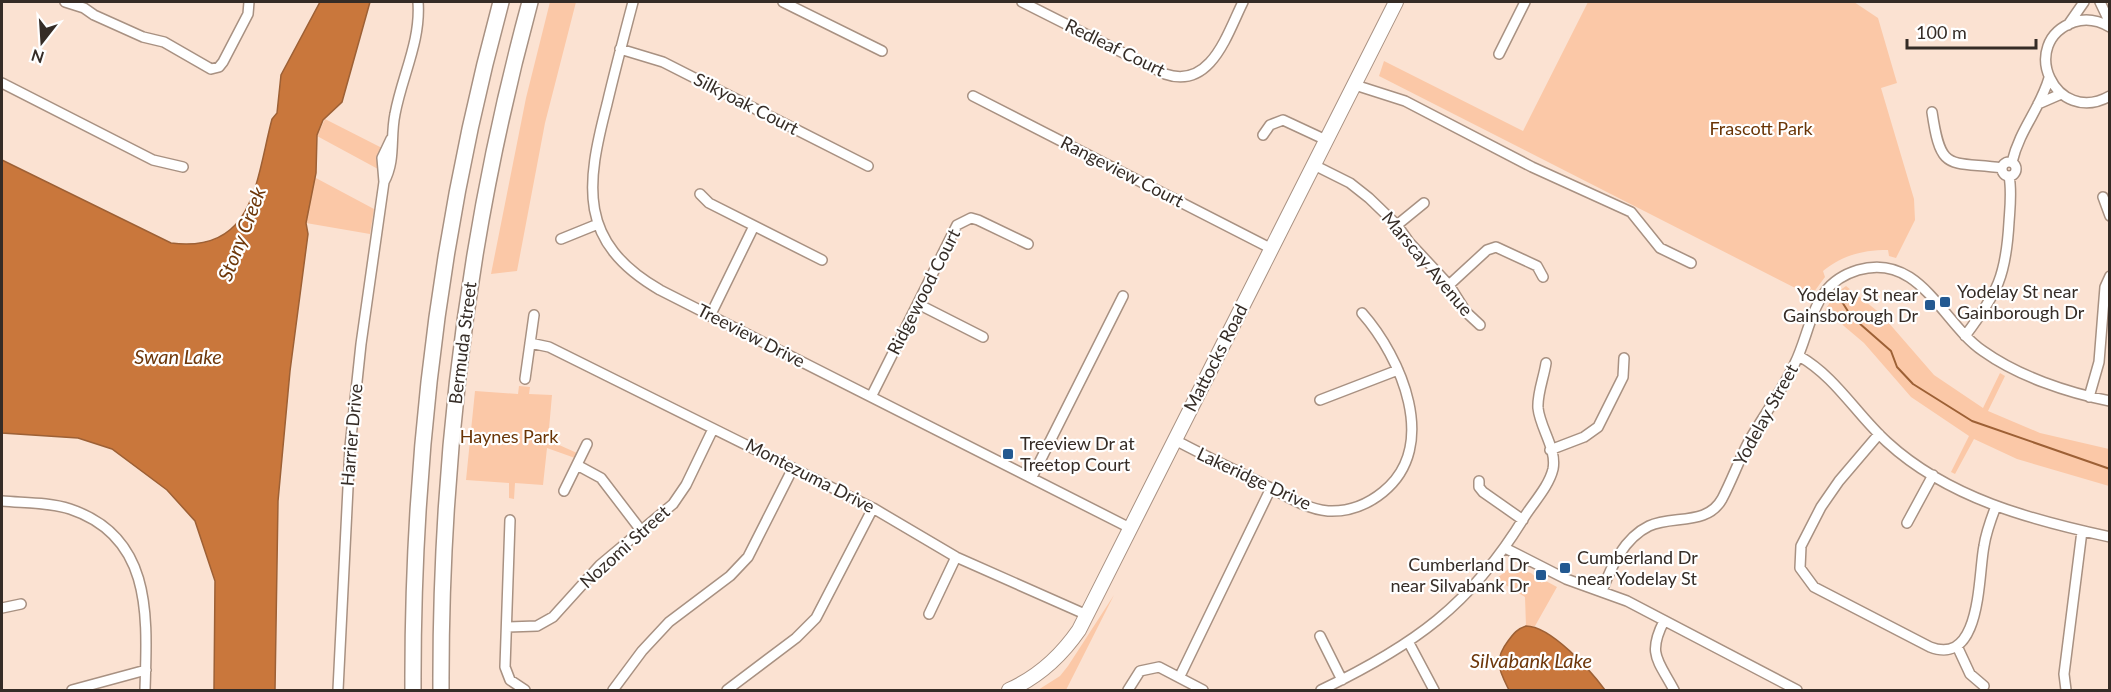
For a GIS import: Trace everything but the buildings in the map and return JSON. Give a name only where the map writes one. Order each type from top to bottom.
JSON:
[{"type":"main road","name":"Bermuda Street","points":[[413,690],[416,543],[432,354],[460,178],[501,2]]},
{"type":"main road","name":"Bermuda Street","points":[[441,690],[445,522],[463,332],[491,168],[530,2]]},
{"type":"street","points":[[65,2],[86,5],[94,15],[143,37],[164,42],[206,67],[219,67],[248,14],[249,2]]},
{"type":"street","name":"Harrier Drive","points":[[338,690],[349,457],[361,344],[384,182],[382,158],[391,139],[395,112],[418,31],[418,2]]},
{"type":"street","name":"Treeview Drive","points":[[633,2],[592,172],[591,193],[598,225],[614,251],[640,279],[1128,527]]},
{"type":"street","points":[[783,2],[882,51]]},
{"type":"street","name":"Redleaf Court","points":[[1022,2],[1165,74],[1181,77],[1197,74],[1209,65],[1243,2]]},
{"type":"street","name":"Mattocks Road","points":[[1009,690],[1025,682],[1053,661],[1073,639],[1087,615],[1115,561],[1128,527],[1175,440],[1396,2]]},
{"type":"street","points":[[1499,54],[1525,2]]},
{"type":"street","points":[[2084,2],[2068,25],[2055,35],[2047,50],[2046,67],[2049,78],[2061,94],[2085,103],[2109,96]]},
{"type":"street","points":[[2100,2],[2109,23]]},
{"type":"street","points":[[2068,25],[2091,20],[2109,27]]},
{"type":"street","name":"Silkyoak Court","points":[[620,49],[663,62],[868,166]]},
{"type":"street","points":[[1965,336],[1992,299],[2003,273],[2008,230],[2005,163],[2012,162],[2021,132],[2038,105],[2049,78]]},
{"type":"street","points":[[2,83],[153,160],[183,168]]},
{"type":"street","points":[[1355,85],[1405,101],[1532,167],[1631,213],[1660,248],[1691,263]]},
{"type":"street","points":[[2038,105],[2061,94]]},
{"type":"street","name":"Rangeview Court","points":[[973,96],[1272,249]]},
{"type":"street","points":[[1932,112],[1938,148],[1950,161],[2006,172]]},
{"type":"street","points":[[1263,135],[1270,125],[1283,120],[1326,140]]},
{"type":"street","name":"Marscay Avenue","points":[[1314,165],[1363,192],[1396,225],[1449,285],[1466,312],[1480,325]]},
{"type":"street","points":[[700,194],[709,203],[822,260]]},
{"type":"street","points":[[2103,197],[2109,216]]},
{"type":"street","points":[[1396,225],[1424,203]]},
{"type":"street","name":"Ridgewood Court","points":[[871,397],[960,222],[971,218],[978,220],[1028,244]]},
{"type":"street","points":[[561,239],[598,225]]},
{"type":"street","points":[[710,315],[754,226]]},
{"type":"street","points":[[1449,285],[1487,250],[1496,247],[1537,266],[1544,277]]},
{"type":"street","name":"Yodelay Street","points":[[1602,591],[1618,556],[1642,531],[1657,523],[1701,516],[1716,507],[1745,449],[1783,389],[1824,293],[1843,276],[1866,268],[1893,270],[1912,278],[1924,288],[1965,336],[2000,362],[2089,397],[2109,401]]},
{"type":"street","points":[[2089,397],[2106,317],[2105,287],[2109,276]]},
{"type":"street","points":[[1032,477],[1123,296]]},
{"type":"street","points":[[918,304],[983,337]]},
{"type":"street","name":"Lakeridge Drive","points":[[1175,440],[1301,504],[1329,511],[1363,505],[1385,490],[1402,467],[1410,439],[1408,404],[1398,370],[1378,331],[1362,313]]},
{"type":"street","points":[[525,379],[534,315]]},
{"type":"street","name":"Montezuma Drive","points":[[530,343],[549,347],[873,508],[956,556],[1087,615]]},
{"type":"street","points":[[1798,356],[1822,370],[1879,434],[1899,452],[1933,475],[1996,506],[2109,537]]},
{"type":"street","points":[[1550,450],[1584,437],[1598,427],[1623,378],[1624,358]]},
{"type":"street","points":[[1321,690],[1342,681],[1409,643],[1458,603],[1505,548],[1551,476],[1554,463],[1539,411],[1546,363]]},
{"type":"street","points":[[1320,400],[1398,370]]},
{"type":"street","name":"Nozomi Street","points":[[507,627],[530,628],[548,622],[600,565],[640,529],[664,512],[679,496],[713,429]]},
{"type":"street","points":[[1879,434],[1821,507],[1801,546],[1800,568],[1814,587],[1930,647],[1943,651],[1957,646],[1969,630],[1977,610],[1983,548],[1996,506]]},
{"type":"street","points":[[564,491],[587,444]]},
{"type":"street","points":[[577,465],[602,478],[640,529]]},
{"type":"street","points":[[614,690],[642,651],[669,622],[730,576],[748,557],[793,468]]},
{"type":"street","points":[[1907,523],[1933,475]]},
{"type":"street","points":[[1479,481],[1478,485],[1483,492],[1523,520]]},
{"type":"street","points":[[1180,676],[1271,488]]},
{"type":"street","points":[[2,501],[70,509],[94,521],[117,540],[139,573],[144,596],[145,690]]},
{"type":"street","points":[[727,690],[796,638],[816,618],[873,508]]},
{"type":"street","points":[[510,520],[507,675],[516,685],[525,690]]},
{"type":"street","points":[[2066,690],[2064,674],[2082,531]]},
{"type":"street","points":[[1505,548],[1566,579],[1602,591],[1664,621],[1797,690]]},
{"type":"street","points":[[929,614],[956,556]]},
{"type":"street","points":[[2,608],[21,604]]},
{"type":"street","points":[[1664,621],[1654,646],[1674,690]]},
{"type":"street","points":[[1320,636],[1342,681]]},
{"type":"street","points":[[1409,643],[1434,690]]},
{"type":"street","points":[[1957,646],[1970,674],[1984,686]]},
{"type":"street","points":[[1128,690],[1136,675],[1146,668],[1159,667],[1203,690]]},
{"type":"street","points":[[72,690],[146,670]]},
{"type":"green space","points":[[550,2],[576,2],[545,123],[517,271],[491,274],[526,98]]},
{"type":"green space","name":"Frascott Park","points":[[1588,2],[1854,2],[1878,18],[1897,83],[1881,88],[1914,199],[1915,220],[1896,258],[1889,256],[1888,250],[1862,252],[1846,257],[1823,271],[1825,277],[1811,296],[1379,76],[1384,61],[1523,131]]},
{"type":"green space","points":[[325,119],[382,148],[378,169],[317,136]]},
{"type":"green space","points":[[314,177],[374,209],[370,234],[306,223]]},
{"type":"green space","points":[[1846,286],[1881,314],[1934,375],[1983,408],[2000,373],[2005,376],[1988,411],[2040,433],[2109,449],[2109,486],[2017,459],[1974,439],[1955,474],[1951,472],[1969,436],[1911,397],[1864,343],[1825,310],[1836,293]]},
{"type":"green space","name":"Haynes Park","points":[[519,386],[530,387],[529,394],[552,395],[548,440],[577,453],[575,458],[547,448],[543,485],[515,483],[514,499],[509,498],[509,483],[466,480],[475,391],[518,394]]},
{"type":"green space","points":[[1512,566],[1531,573],[1542,583],[1544,580],[1557,587],[1535,626],[1526,626],[1525,597],[1496,579]]},
{"type":"green space","points":[[1114,595],[1066,690],[1038,690],[1060,676],[1068,666]]},
{"type":"water","name":"Swan Lake","points":[[320,2],[370,2],[342,102],[323,120],[317,135],[316,173],[306,223],[308,234],[290,371],[278,501],[275,690],[214,690],[215,581],[195,521],[167,490],[112,449],[78,438],[2,433],[2,160],[171,243],[199,243],[220,237],[236,224],[247,208],[255,188],[272,119],[277,113],[281,75]]},
{"type":"water","name":"Silvabank Lake","points":[[1526,626],[1547,633],[1558,641],[1580,661],[1605,690],[1509,690],[1500,671],[1500,654],[1514,634]]},
{"type":"waterway","points":[[1837,294],[1851,316],[1891,351],[1897,367],[1913,384],[1972,421],[2110,469]]},
{"type":"place","name":"Yodelay St near Gainborough Dr","points":[[1945,302]]},
{"type":"place","name":"Yodelay St near Gainsborough Dr","points":[[1930,305]]},
{"type":"place","name":"Treeview Dr at Treetop Court","points":[[1008,454]]},
{"type":"place","name":"Cumberland Dr near Yodelay St","points":[[1565,568]]},
{"type":"place","name":"Cumberland Dr near Silvabank Dr","points":[[1541,575]]},
{"type":"water label","name":"Stony Creek","points":[[242,234]]}]
